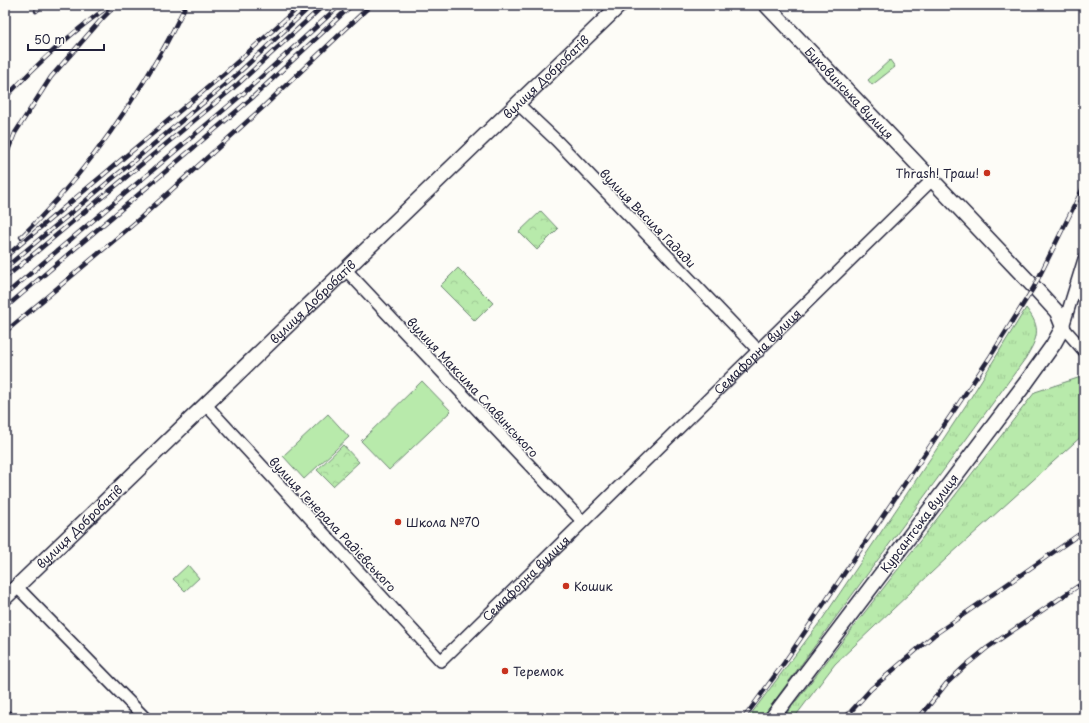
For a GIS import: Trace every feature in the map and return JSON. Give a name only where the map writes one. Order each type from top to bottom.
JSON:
[{"type":"street","name":"вулиця Добробатів","points":[[5,598],[620,5]]},
{"type":"street","name":"Буковинська вулиця","points":[[766,5],[932,180]]},
{"type":"street","name":"вулиця Василя Гадади","points":[[518,104],[556,140],[759,351]]},
{"type":"street","points":[[932,180],[1057,312],[1063,327],[1084,351]]},
{"type":"street","name":"Семафорна вулиця","points":[[441,661],[582,521],[759,351],[932,180]]},
{"type":"street","points":[[1063,327],[1084,259]]},
{"type":"street","name":"вулиця Максима Славинського","points":[[346,270],[582,521]]},
{"type":"street","name":"Курсантська вулиця","points":[[772,718],[1025,384],[1053,345],[1063,327]]},
{"type":"street","name":"вулиця Генерала Радієвського","points":[[206,405],[441,661]]},
{"type":"street","points":[[17,587],[145,718]]},
{"type":"green space","points":[[890,60],[895,67],[872,85],[868,80]]},
{"type":"green space","points":[[541,211],[558,229],[537,250],[519,232]]},
{"type":"green space","points":[[458,268],[493,303],[475,321],[440,286]]},
{"type":"green space","points":[[1026,308],[1034,321],[1036,333],[1033,345],[1025,359],[762,718],[748,718],[823,618],[968,402]]},
{"type":"green space","points":[[1084,376],[1084,434],[949,556],[835,664],[794,718],[783,718],[1035,392]]},
{"type":"green space","points":[[422,381],[451,411],[389,470],[361,441]]},
{"type":"green space","points":[[328,414],[349,437],[304,479],[283,456]]},
{"type":"green space","points":[[343,445],[359,462],[333,486],[317,470]]},
{"type":"green space","points":[[188,565],[199,578],[185,591],[173,579]]},
{"type":"railway","points":[[36,11],[43,5]]},
{"type":"railway","points":[[5,98],[55,48],[96,15],[111,5]]},
{"type":"railway","points":[[5,158],[15,133],[51,77],[116,5]]},
{"type":"railway","points":[[21,237],[79,174],[113,128],[163,50],[186,5]]},
{"type":"railway","points":[[5,257],[225,73],[301,5]]},
{"type":"railway","points":[[5,268],[233,78],[312,5]]},
{"type":"railway","points":[[5,278],[238,84],[324,5]]},
{"type":"railway","points":[[5,295],[245,92],[340,5]]},
{"type":"railway","points":[[5,308],[252,98],[352,5]]},
{"type":"railway","points":[[5,332],[136,222],[261,109],[371,5]]},
{"type":"railway","points":[[744,718],[784,663],[990,357],[1034,287],[1084,186]]},
{"type":"railway","points":[[845,718],[871,689],[934,635],[1084,531]]},
{"type":"railway","points":[[919,718],[946,684],[965,666],[987,648],[1084,582]]},
{"type":"place","name":"Thrash! Траш!","points":[[987,173]]},
{"type":"place","name":"Школа №70","points":[[398,522]]},
{"type":"place","name":"Кошик","points":[[566,586]]},
{"type":"place","name":"Теремок","points":[[505,671]]}]
